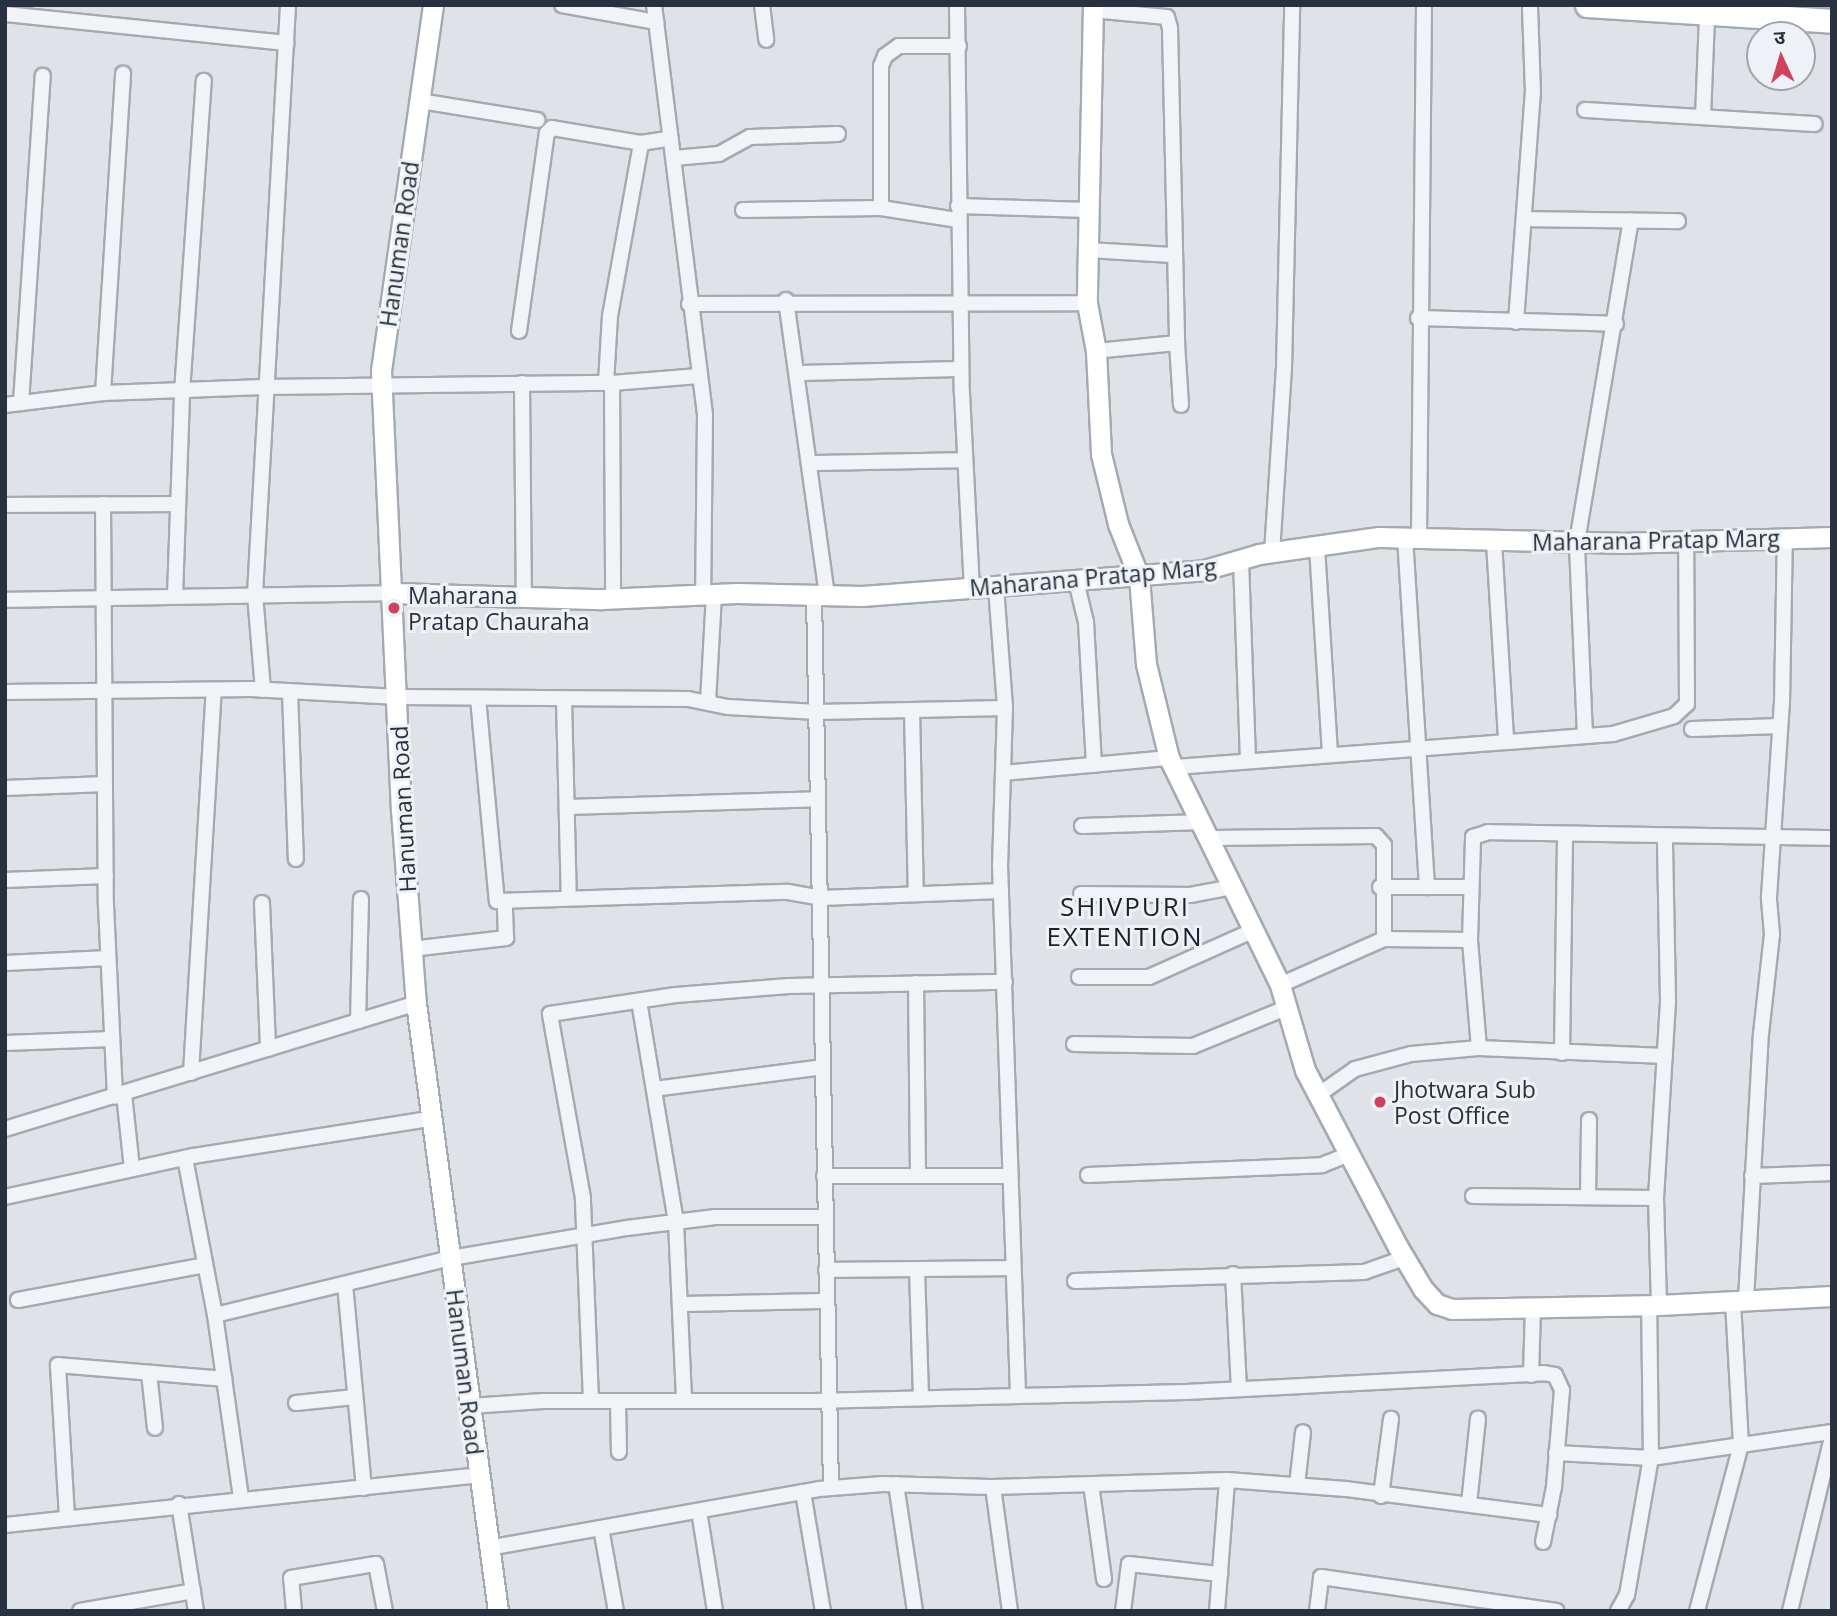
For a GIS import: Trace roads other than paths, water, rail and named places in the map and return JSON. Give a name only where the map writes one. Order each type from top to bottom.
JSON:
[{"type":"main road","points":[[1587,5],[1707,16],[1832,21]]},
{"type":"street","points":[[263,690],[255,594],[264,387],[288,5]]},
{"type":"street","name":"Hanuman Road","points":[[433,5],[382,387],[416,1003],[498,1611]]},
{"type":"street","points":[[562,5],[656,22]]},
{"type":"street","points":[[654,5],[705,415],[708,702]]},
{"type":"street","points":[[762,5],[766,40]]},
{"type":"street","points":[[957,5],[961,369],[972,589]]},
{"type":"street","points":[[1272,553],[1284,368],[1292,5]]},
{"type":"street","points":[[1424,5],[1412,537],[1427,887]]},
{"type":"street","points":[[1516,322],[1527,219],[1533,93],[1530,5]]},
{"type":"street","points":[[1181,405],[1172,255],[1167,17],[1093,8],[1087,303],[1096,351],[1101,454],[1118,524],[1139,577],[1146,664],[1172,762],[1280,985],[1305,1070],[1404,1258],[1437,1304],[1452,1309],[1654,1305],[1832,1296]]},
{"type":"street","points":[[5,14],[287,43]]},
{"type":"street","points":[[1703,117],[1707,16]]},
{"type":"street","points":[[881,208],[881,66],[886,56],[899,46],[959,46]]},
{"type":"street","points":[[103,393],[123,74]]},
{"type":"street","points":[[21,402],[43,76]]},
{"type":"street","points":[[175,596],[182,392],[204,81]]},
{"type":"street","points":[[420,101],[537,120]]},
{"type":"street","points":[[1585,110],[1815,124]]},
{"type":"street","points":[[519,331],[547,133],[552,128],[641,143],[671,138]]},
{"type":"street","points":[[674,158],[719,154],[750,137],[838,134]]},
{"type":"street","points":[[613,599],[610,316],[641,143]]},
{"type":"street","points":[[743,210],[881,208],[958,213],[1088,210]]},
{"type":"street","points":[[1527,219],[1678,221]]},
{"type":"street","points":[[1586,736],[1577,542],[1616,324],[1631,221]]},
{"type":"street","points":[[1088,250],[1172,255]]},
{"type":"street","points":[[690,304],[786,300],[1087,303]]},
{"type":"street","points":[[786,300],[810,463],[820,595],[818,799],[831,1488]]},
{"type":"street","points":[[1418,318],[1616,324]]},
{"type":"street","points":[[1096,351],[1177,343]]},
{"type":"street","points":[[798,373],[961,369]]},
{"type":"street","points":[[5,405],[103,393],[264,387],[609,383],[699,376]]},
{"type":"street","points":[[522,383],[524,597]]},
{"type":"street","points":[[810,463],[965,460]]},
{"type":"street","points":[[103,504],[108,958],[112,1039],[132,1169]]},
{"type":"street","points":[[5,505],[178,504]]},
{"type":"street","name":"Maharana Pratap Marg","points":[[394,593],[613,599],[708,594],[820,595],[972,589],[1139,577],[1204,570],[1272,553],[1412,537],[1494,542],[1832,537]]},
{"type":"street","points":[[1697,1611],[1741,1445],[1739,1301],[1772,934],[1772,840],[1780,726],[1785,538]]},
{"type":"street","points":[[1003,773],[1094,765],[1248,759],[1420,745],[1613,734],[1674,716],[1687,704],[1686,540]]},
{"type":"street","points":[[1494,542],[1506,740]]},
{"type":"street","points":[[1317,547],[1330,752]]},
{"type":"street","points":[[1241,560],[1248,759]]},
{"type":"street","points":[[1076,581],[1086,622],[1094,765]]},
{"type":"street","points":[[996,587],[1005,708],[1001,891],[1018,1394]]},
{"type":"street","points":[[5,600],[394,593]]},
{"type":"street","points":[[191,1073],[214,690]]},
{"type":"street","points":[[5,692],[263,690],[398,697],[708,702],[817,712],[1005,708]]},
{"type":"street","points":[[290,691],[296,859]]},
{"type":"street","points":[[478,698],[497,901],[788,892],[821,898],[1001,891]]},
{"type":"street","points":[[564,700],[569,898]]},
{"type":"street","points":[[912,710],[916,894]]},
{"type":"street","points":[[1692,729],[1780,726]]},
{"type":"street","points":[[5,788],[105,784]]},
{"type":"street","points":[[567,807],[818,799]]},
{"type":"street","points":[[1082,826],[1371,834],[1384,845],[1380,887],[1384,939]]},
{"type":"street","points":[[1479,1048],[1470,940],[1473,837],[1488,832],[1665,839],[1832,838]]},
{"type":"street","points":[[1562,1053],[1565,835]]},
{"type":"street","points":[[1618,1611],[1627,1595],[1651,1458],[1656,1198],[1665,1056],[1665,839]]},
{"type":"street","points":[[5,880],[106,876]]},
{"type":"street","points":[[1081,894],[1190,895],[1233,887]]},
{"type":"street","points":[[1380,887],[1471,887]]},
{"type":"street","points":[[358,1021],[360,899]]},
{"type":"street","points":[[411,949],[506,938],[505,901]]},
{"type":"street","points":[[262,903],[268,1049]]},
{"type":"street","points":[[1079,977],[1149,977],[1254,930]]},
{"type":"street","points":[[1280,985],[1384,939],[1470,940]]},
{"type":"street","points":[[5,963],[108,958]]},
{"type":"street","points":[[591,1401],[583,1198],[550,1014],[639,1001],[822,985],[1005,982]]},
{"type":"street","points":[[916,983],[918,1176]]},
{"type":"street","points":[[639,1001],[676,1222],[684,1401]]},
{"type":"street","points":[[5,1129],[120,1096],[416,1003]]},
{"type":"street","points":[[1073,1044],[1193,1046],[1288,1007]]},
{"type":"street","points":[[5,1042],[112,1039]]},
{"type":"street","points":[[1318,1096],[1355,1069],[1388,1057],[1479,1048],[1665,1056]]},
{"type":"street","points":[[654,1089],[823,1067]]},
{"type":"street","points":[[5,1196],[185,1158],[430,1119]]},
{"type":"street","points":[[1588,1196],[1589,1120]]},
{"type":"street","points":[[1088,1175],[1322,1165],[1349,1154]]},
{"type":"street","points":[[185,1158],[215,1315],[241,1498]]},
{"type":"street","points":[[1752,1176],[1832,1173]]},
{"type":"street","points":[[824,1176],[1010,1176]]},
{"type":"street","points":[[1473,1196],[1656,1198]]},
{"type":"street","points":[[215,1315],[451,1258],[676,1222],[825,1217]]},
{"type":"street","points":[[1075,1281],[1364,1272],[1404,1258]]},
{"type":"street","points":[[18,1300],[205,1265]]},
{"type":"street","points":[[825,1270],[1012,1268]]},
{"type":"street","points":[[917,1269],[921,1398]]},
{"type":"street","points":[[1233,1274],[1239,1388]]},
{"type":"street","points":[[345,1284],[364,1488]]},
{"type":"street","points":[[680,1304],[826,1301]]},
{"type":"street","points":[[1531,1375],[1533,1308]]},
{"type":"street","points":[[67,1517],[58,1365],[224,1379]]},
{"type":"street","points":[[149,1373],[155,1428]]},
{"type":"street","points":[[470,1406],[591,1401],[921,1398],[1555,1375],[1559,1382],[1556,1453],[1543,1542]]},
{"type":"street","points":[[296,1403],[355,1397]]},
{"type":"street","points":[[618,1401],[619,1452]]},
{"type":"street","points":[[1469,1504],[1478,1418]]},
{"type":"street","points":[[1381,1496],[1391,1419]]},
{"type":"street","points":[[1297,1485],[1303,1432]]},
{"type":"street","points":[[1556,1453],[1651,1458],[1832,1432]]},
{"type":"street","points":[[1790,1611],[1832,1438]]},
{"type":"street","points":[[5,1525],[179,1504],[478,1475]]},
{"type":"street","points":[[488,1548],[803,1492],[896,1484],[993,1487],[1227,1480],[1297,1485],[1549,1515]]},
{"type":"street","points":[[1217,1611],[1227,1480]]},
{"type":"street","points":[[896,1484],[915,1611]]},
{"type":"street","points":[[1091,1484],[1104,1579]]},
{"type":"street","points":[[993,1487],[1010,1611]]},
{"type":"street","points":[[803,1492],[823,1611]]},
{"type":"street","points":[[179,1504],[196,1611]]},
{"type":"street","points":[[699,1511],[715,1611]]},
{"type":"street","points":[[601,1528],[616,1611]]},
{"type":"street","points":[[294,1611],[291,1578],[376,1564],[385,1611]]},
{"type":"street","points":[[1123,1611],[1129,1564],[1220,1574]]},
{"type":"street","points":[[1317,1611],[1321,1577],[1557,1611]]},
{"type":"street","points":[[86,1610],[193,1591]]},
{"type":"place","name":"Maharana Pratap Chauraha","points":[[394,608]]},
{"type":"place","name":"Jhotwara Sub Post Office","points":[[1380,1102]]},
{"type":"district","name":"SHIVPURI EXTENTION","points":[[1125,922]]}]
